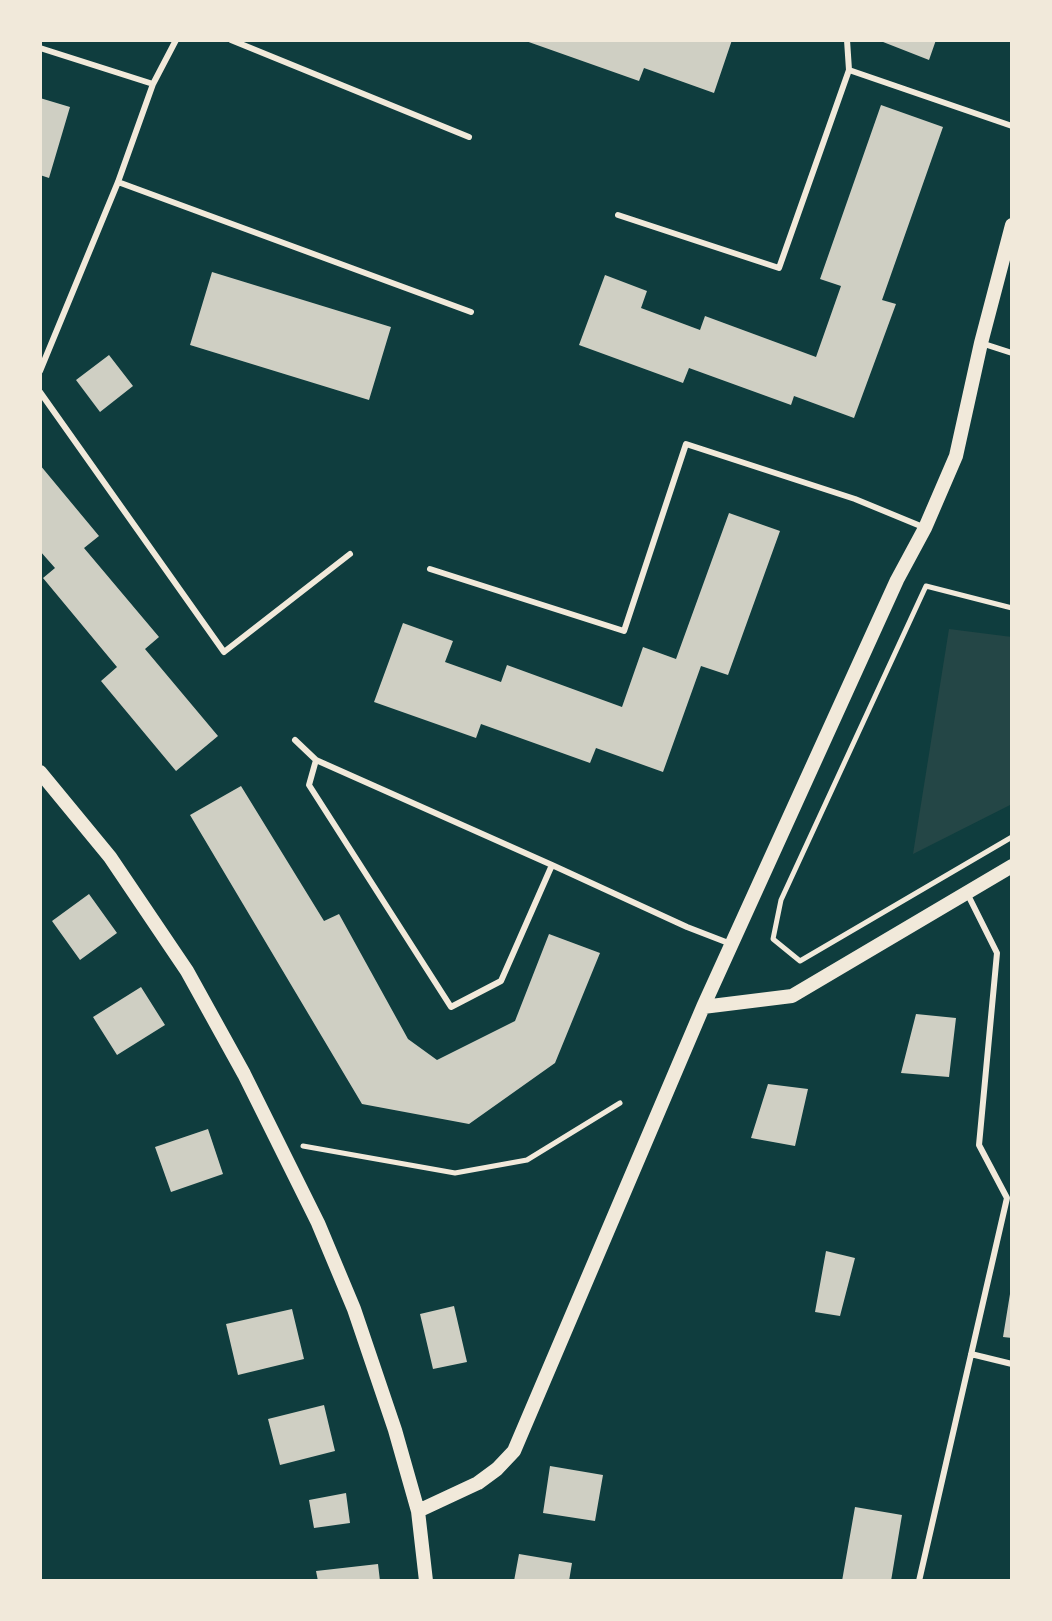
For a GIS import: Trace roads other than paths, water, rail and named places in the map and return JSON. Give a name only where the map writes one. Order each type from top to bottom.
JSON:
[{"type":"street","points":[[418,1511],[478,1483],[514,1451],[703,1007],[956,456],[1012,225]]},
{"type":"street","points":[[40,772],[110,857],[187,971],[244,1074],[318,1223],[354,1309],[395,1430],[418,1511],[426,1581]]},
{"type":"street","points":[[703,1007],[792,996],[1012,866]]},
{"type":"lane","points":[[40,371],[118,182],[153,84],[176,40]]},
{"type":"lane","points":[[231,40],[469,137]]},
{"type":"lane","points":[[618,215],[779,268],[849,70],[847,40]]},
{"type":"lane","points":[[40,48],[153,84]]},
{"type":"lane","points":[[849,70],[1012,126]]},
{"type":"lane","points":[[118,182],[471,312]]},
{"type":"lane","points":[[981,343],[1012,353]]},
{"type":"lane","points":[[40,392],[224,652],[350,554]]},
{"type":"lane","points":[[430,569],[624,631],[686,444],[855,499],[925,528]]},
{"type":"lane","points":[[295,740],[316,760],[731,944]]},
{"type":"lane","points":[[316,760],[309,785],[451,1007],[501,981],[552,865]]},
{"type":"lane","points":[[919,1581],[1007,1198],[979,1145],[997,953],[967,893]]},
{"type":"lane","points":[[971,1354],[1012,1364]]}]
